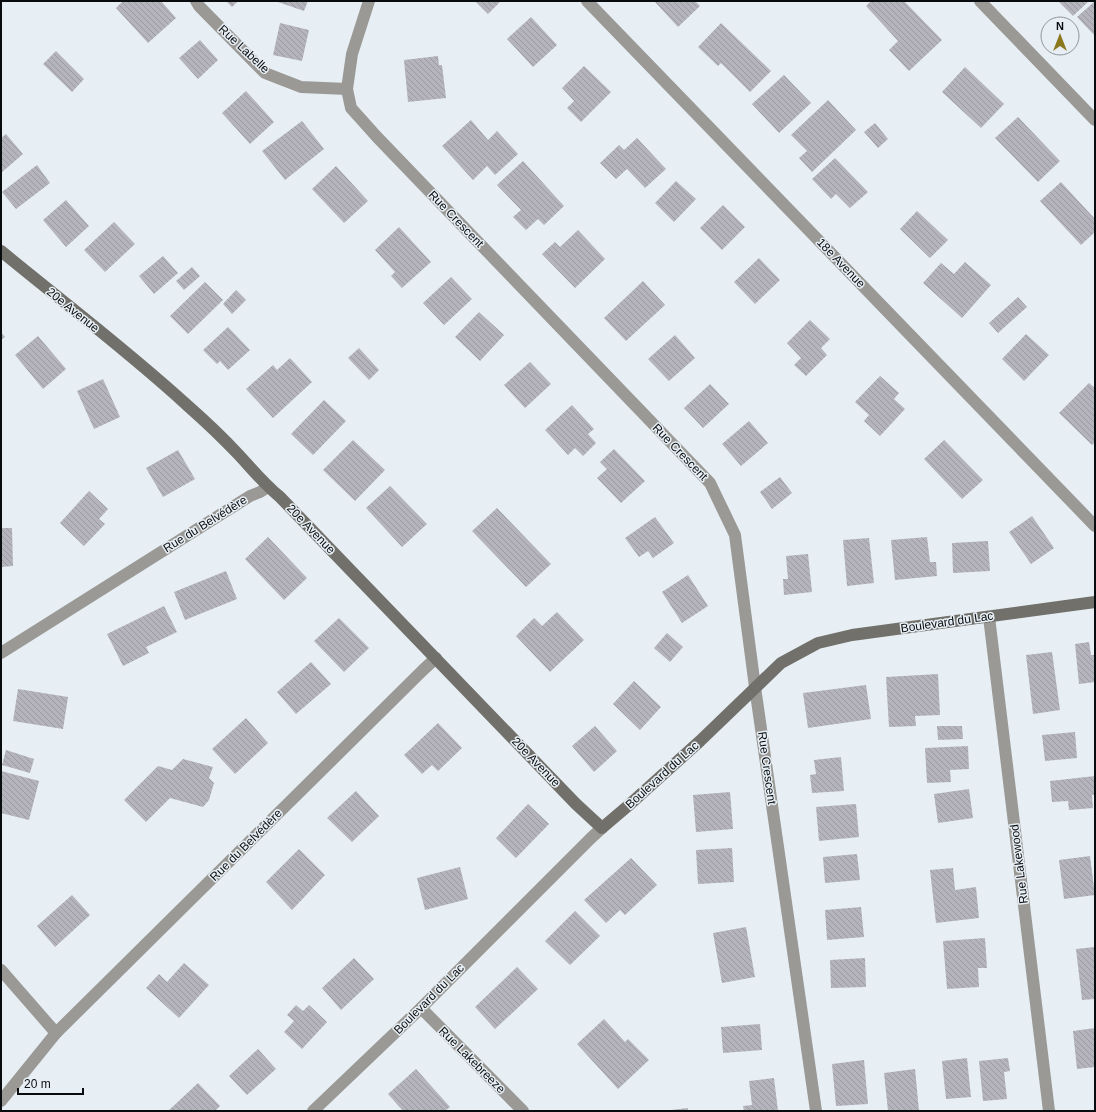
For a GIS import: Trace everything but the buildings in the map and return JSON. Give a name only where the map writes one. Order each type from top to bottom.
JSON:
[{"type":"street","name":"Rue Labelle","points":[[196,1],[199,6],[265,73],[300,87],[348,89]]},
{"type":"street","name":"Rue Crescent","points":[[369,1],[352,54],[348,89],[352,108],[377,137],[710,483],[735,535],[755,687],[816,1111]]},
{"type":"street","name":"18e Avenue","points":[[587,1],[1095,526]]},
{"type":"street","points":[[980,1],[1095,120]]},
{"type":"street","name":"20e Avenue","points":[[1,251],[182,400],[237,453],[268,487],[280,497],[576,804],[602,828]]},
{"type":"street","name":"Rue du Belvédère","points":[[1,653],[250,496],[268,487]]},
{"type":"street","name":"Boulevard du Lac","points":[[313,1111],[421,1008],[591,838],[630,805],[700,741],[781,663],[818,643],[852,635],[1095,602]]},
{"type":"street","name":"Rue Lakewood","points":[[989,616],[1049,1111]]},
{"type":"street","name":"Rue du Belvédère","points":[[1,1101],[56,1033],[436,658]]},
{"type":"street","points":[[1,970],[56,1033]]},
{"type":"street","name":"Rue Lakebreeze","points":[[421,1008],[523,1111]]}]
